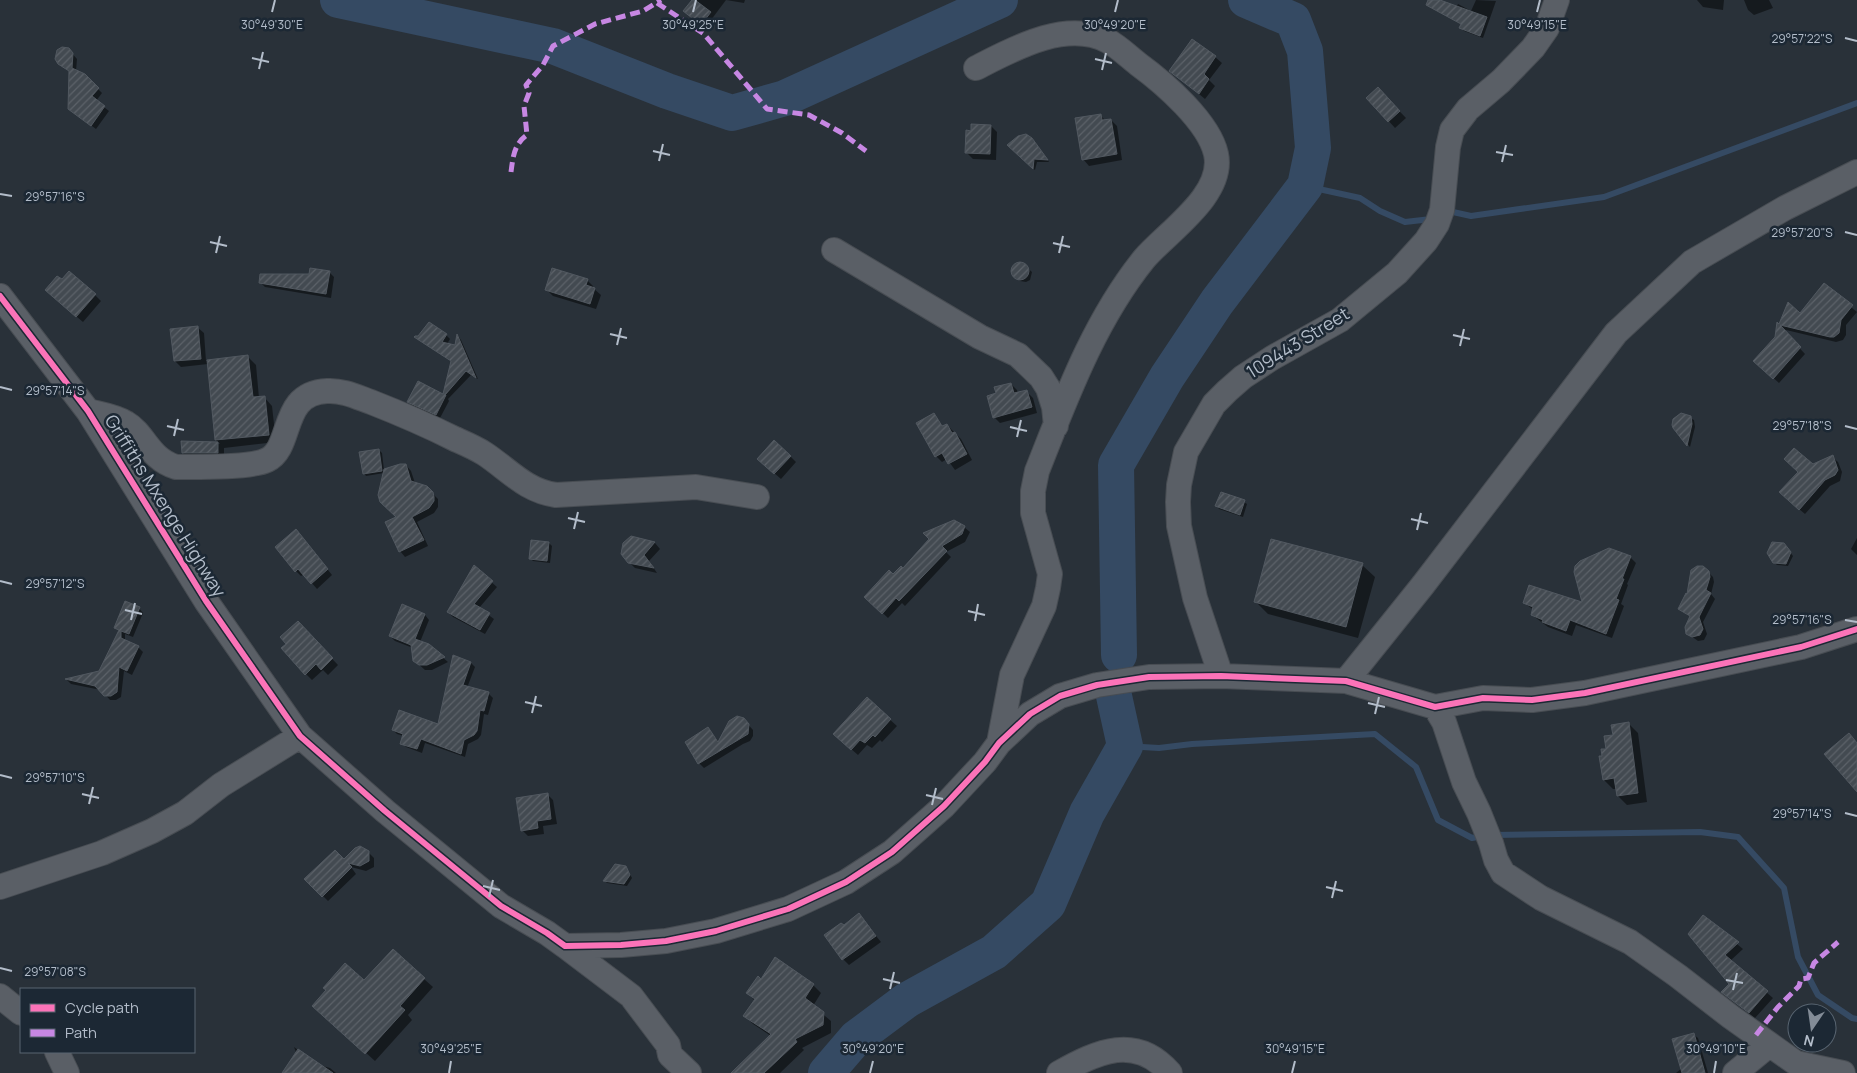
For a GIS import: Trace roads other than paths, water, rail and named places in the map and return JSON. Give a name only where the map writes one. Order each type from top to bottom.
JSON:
[{"type":"street","name":"109443 Street","points":[[1221,676],[1195,598],[1179,526],[1179,485],[1186,452],[1214,404],[1227,391],[1243,377],[1272,358],[1340,320],[1397,273],[1426,241],[1437,224],[1442,210],[1448,147],[1452,130],[1468,109],[1501,81],[1533,48],[1547,28],[1557,0]]},
{"type":"street","points":[[976,68],[1023,44],[1050,36],[1065,34],[1087,35],[1108,41],[1142,66],[1186,106],[1204,126],[1216,154],[1216,172],[1206,195],[1175,230],[1144,259],[1123,288],[1102,323],[1084,358],[1038,471],[1033,491],[1033,514],[1050,574],[1048,588],[1044,606],[1012,675],[999,743]]},
{"type":"street","points":[[1346,680],[1423,585],[1616,333],[1692,262],[1785,208],[1857,172]]},
{"type":"street","points":[[834,250],[980,337],[1018,355],[1041,377],[1048,388],[1054,407],[1056,426]]},
{"type":"street","name":"Griffiths Mxenge Highway","points":[[0,296],[88,411],[206,602],[300,736],[385,811],[501,906],[547,933],[631,996],[668,1045],[670,1055],[689,1073]]},
{"type":"street","points":[[88,411],[127,423],[152,451],[168,465],[183,467],[245,464],[268,460],[276,453],[292,413],[296,405],[302,400],[313,393],[327,391],[343,392],[397,413],[484,453],[516,478],[543,493],[563,494],[696,487],[757,497]]},
{"type":"street","points":[[565,946],[622,945],[666,941],[716,931],[788,909],[846,882],[892,852],[944,806],[985,762],[999,743],[1030,714],[1060,696],[1097,686],[1149,677],[1221,676],[1346,680],[1435,707],[1483,698],[1532,700],[1585,693],[1802,647],[1857,629]]},
{"type":"street","points":[[1435,707],[1444,722],[1464,782],[1479,812],[1496,860],[1503,873],[1541,898],[1630,942],[1803,1068],[1843,1073]]},
{"type":"street","points":[[0,887],[102,852],[152,831],[185,813],[221,785],[300,736]]},
{"type":"street","points":[[0,996],[20,1012]]},
{"type":"street","points":[[668,1045],[669,1073]]},
{"type":"street","points":[[1734,1073],[1769,1045]]},
{"type":"street","points":[[1059,1073],[1103,1052],[1118,1049],[1150,1055],[1170,1073]]},
{"type":"street","points":[[57,1053],[67,1073]]},
{"type":"waterway","points":[[338,0],[553,46],[667,91],[732,113],[785,98],[1000,0]]},
{"type":"waterway","points":[[1119,655],[1116,465],[1167,377],[1217,302],[1305,186],[1313,148],[1305,51],[1293,20],[1246,0]]},
{"type":"waterway","points":[[1453,212],[1471,216],[1604,197],[1857,103]]},
{"type":"waterway","points":[[1305,186],[1360,198],[1380,211],[1405,222],[1431,219]]},
{"type":"waterway","points":[[826,1073],[856,1038],[907,1000],[994,952],[1048,904],[1087,813],[1125,746],[1114,696]]},
{"type":"waterway","points":[[1125,746],[1159,748],[1192,744],[1375,734],[1416,767],[1438,820],[1472,838],[1483,836]]},
{"type":"waterway","points":[[1494,835],[1700,832],[1738,837],[1784,888],[1798,957],[1818,995],[1852,1018],[1857,1019]]}]
